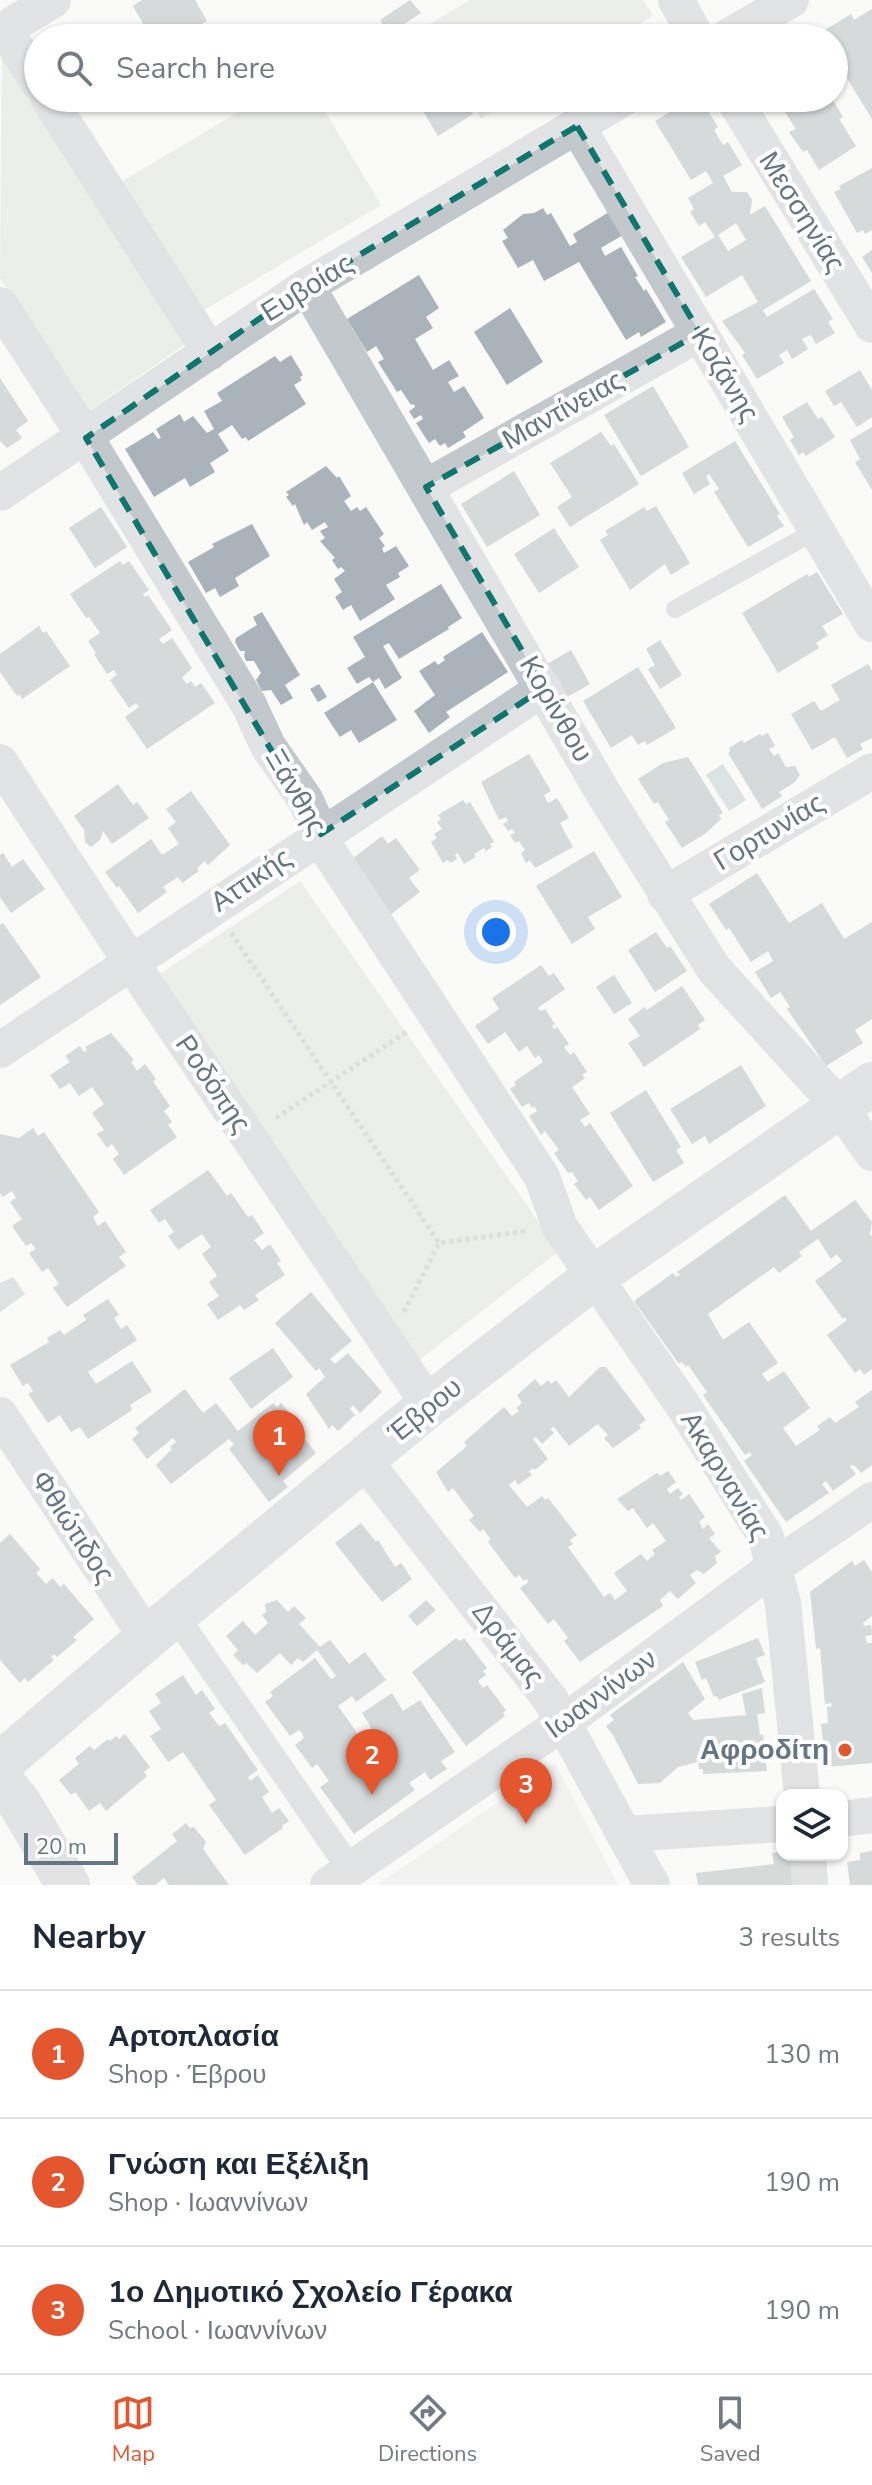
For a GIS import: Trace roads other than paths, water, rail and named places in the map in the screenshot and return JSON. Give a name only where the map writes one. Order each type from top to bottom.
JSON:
[{"type":"street","points":[[24,62],[2,30],[53,0]]},
{"type":"street","points":[[676,0],[689,24]]},
{"type":"street","points":[[750,24],[791,0]]},
{"type":"street","points":[[57,112],[210,352]]},
{"type":"street","name":"Ευβοίας","points":[[0,493],[86,438],[307,286],[600,112]]},
{"type":"street","name":"Μεσσηνίας","points":[[742,112],[872,325]]},
{"type":"street","name":"Κοζάνης","points":[[577,126],[872,624]]},
{"type":"street","name":"Κορίνθου","points":[[307,286],[665,894],[714,969],[856,1095],[872,1153]]},
{"type":"street","name":"Ξάνθης","points":[[0,305],[86,438],[249,705],[268,746],[305,799],[329,852],[542,1177],[560,1227],[594,1277]]},
{"type":"street","name":"Μαντίνειας","points":[[426,487],[700,333]]},
{"type":"street","name":"Αττικής","points":[[0,1050],[544,688]]},
{"type":"street","name":"Ροδόπης","points":[[0,762],[429,1405]]},
{"type":"street","name":"Γορτυνίας","points":[[665,894],[872,771]]},
{"type":"street","name":"Έβρου","points":[[0,1764],[429,1405],[594,1277],[856,1095]]},
{"type":"street","name":"Ακαρνανίας","points":[[594,1277],[682,1404],[766,1537],[783,1603],[801,1789]]},
{"type":"street","name":"Φθιώτιδος","points":[[0,1415],[161,1627]]},
{"type":"street","name":"Δράμας","points":[[364,1460],[531,1673],[564,1722],[652,1885]]},
{"type":"street","name":"Ιωαννίνων","points":[[339,1877],[564,1722],[774,1567],[872,1500]]},
{"type":"street","points":[[161,1627],[339,1877]]},
{"type":"street","points":[[0,1779],[20,1804],[68,1885]]},
{"type":"street","points":[[848,1818],[872,1815]]},
{"type":"street","points":[[624,1834],[776,1824]]},
{"type":"street","points":[[808,1861],[810,1885]]},
{"type":"lane","points":[[675,609],[817,530]]},
{"type":"place","name":"Αρτοπλασία","points":[[279,1476]]},
{"type":"place","name":"Αφροδίτη","points":[[845,1750]]},
{"type":"place","name":"Γνώση και Εξέλιξη","points":[[372,1795]]},
{"type":"place","name":"1ο Δημοτικό Σχολείο Γέρακα","points":[[526,1824]]}]
